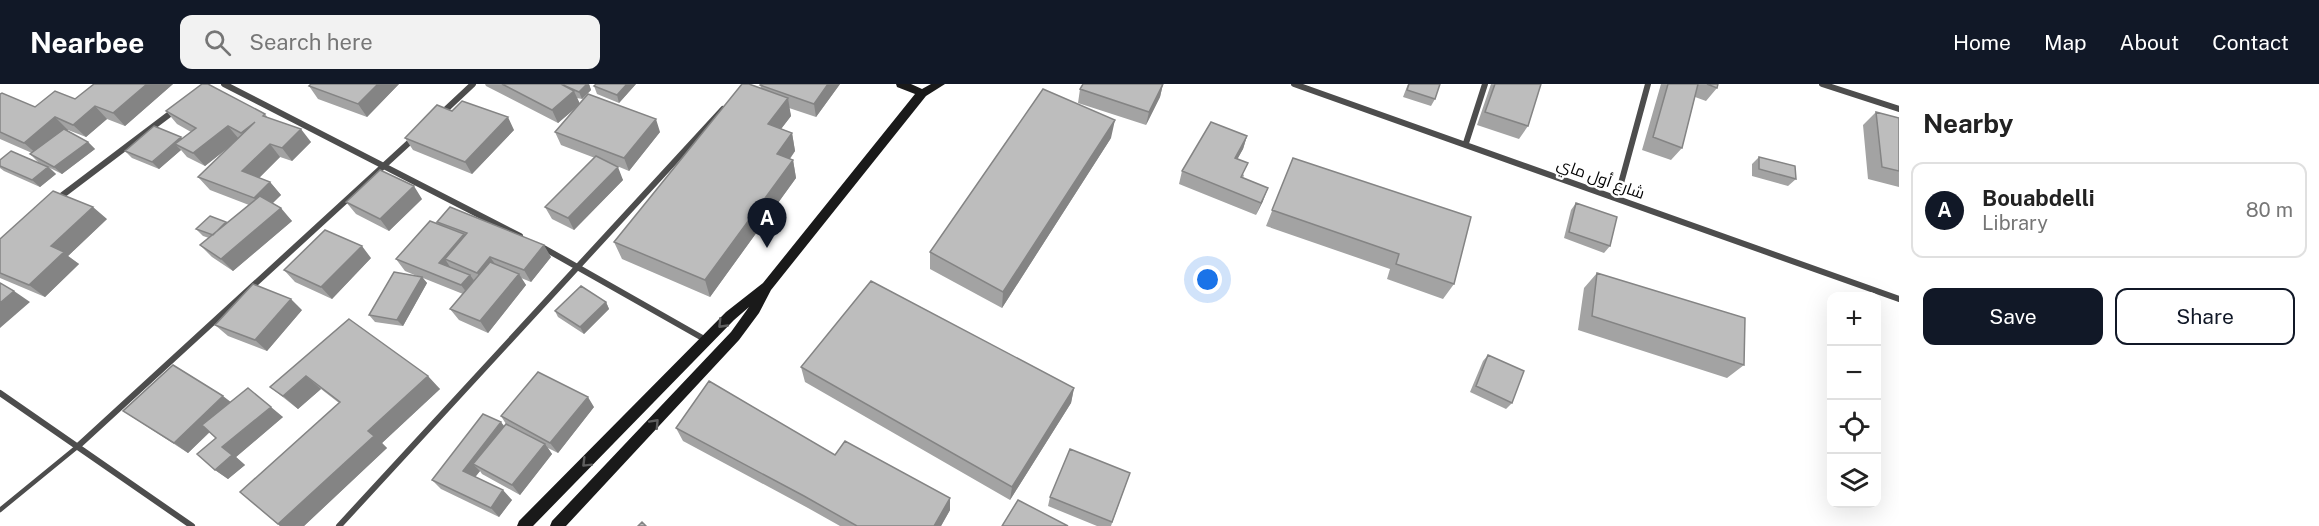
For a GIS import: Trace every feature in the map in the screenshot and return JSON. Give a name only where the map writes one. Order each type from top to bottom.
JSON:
[{"type":"main road","points":[[901,84],[921,89],[940,84]]},
{"type":"main road","points":[[557,526],[735,336],[755,309],[767,286],[921,89]]},
{"type":"main road","points":[[524,526],[730,316],[767,286]]},
{"type":"street","points":[[224,84],[527,239]]},
{"type":"street","points":[[438,116],[473,84]]},
{"type":"street","name":"شارع أول ماي","points":[[1294,84],[1466,143],[1899,299]]},
{"type":"street","points":[[1466,143],[1485,84]]},
{"type":"street","points":[[1617,198],[1648,84]]},
{"type":"street","points":[[1822,84],[1899,109]]},
{"type":"street","points":[[339,526],[730,101]]},
{"type":"street","points":[[48,206],[181,105]]},
{"type":"street","points":[[78,447],[420,132]]},
{"type":"street","points":[[537,245],[706,340]]},
{"type":"street","points":[[0,393],[192,526]]},
{"type":"lane","points":[[0,510],[78,447]]},
{"type":"building","points":[[94,84],[147,84],[113,113],[95,106],[73,125],[55,117],[24,143],[0,132],[0,94],[35,107],[55,91],[75,99]]},
{"type":"building","points":[[202,84],[208,84],[265,114],[263,116],[301,129],[282,148],[270,144],[242,171],[270,182],[254,198],[198,177],[255,122],[241,133],[228,126],[193,153],[175,144],[196,128],[166,111]]},
{"type":"building","points":[[311,84],[378,84],[358,104],[309,86]]},
{"type":"building","points":[[502,84],[561,84],[574,91],[552,110]]},
{"type":"building","points":[[561,84],[587,84],[579,92]]},
{"type":"building","points":[[596,84],[627,84],[617,95],[594,86]]},
{"type":"building","points":[[742,84],[749,84],[788,98],[768,124],[792,133],[777,154],[793,160],[705,280],[614,242]]},
{"type":"building","points":[[761,84],[828,84],[814,104]]},
{"type":"building","points":[[1083,84],[1163,84],[1149,112],[1080,89]]},
{"type":"building","points":[[1409,84],[1440,84],[1435,99],[1407,90]]},
{"type":"building","points":[[1495,84],[1541,84],[1528,126],[1485,112]]},
{"type":"building","points":[[1668,84],[1698,84],[1682,148],[1653,137]]},
{"type":"building","points":[[1043,89],[1115,120],[1003,292],[930,252]]},
{"type":"building","points":[[588,94],[656,119],[624,158],[555,132]]},
{"type":"building","points":[[462,101],[508,117],[465,162],[405,138],[437,105],[452,111]]},
{"type":"building","points":[[1876,112],[1899,118],[1899,171],[1882,167]]},
{"type":"building","points":[[1211,122],[1247,136],[1235,158],[1248,163],[1241,177],[1268,188],[1261,203],[1182,171]]},
{"type":"building","points":[[154,126],[181,137],[152,162],[125,151]]},
{"type":"building","points":[[64,129],[88,142],[54,167],[30,154]]},
{"type":"building","points":[[11,151],[48,167],[32,180],[0,166],[0,160]]},
{"type":"building","points":[[596,156],[618,167],[568,218],[545,207]]},
{"type":"building","points":[[1759,157],[1795,166],[1796,179],[1759,169]]},
{"type":"building","points":[[1293,158],[1471,217],[1454,284],[1396,264],[1399,254],[1272,210]]},
{"type":"building","points":[[380,170],[414,186],[380,219],[346,202]]},
{"type":"building","points":[[53,191],[93,207],[51,246],[64,252],[29,285],[0,273],[0,239]]},
{"type":"building","points":[[260,196],[281,208],[221,259],[200,245]]},
{"type":"building","points":[[1576,203],[1617,217],[1610,246],[1569,232]]},
{"type":"building","points":[[450,207],[544,245],[524,270],[490,257],[477,273],[445,259],[467,233],[437,222]]},
{"type":"building","points":[[210,216],[226,222],[213,235],[196,229]]},
{"type":"building","points":[[430,221],[464,234],[439,263],[470,275],[461,285],[396,259]]},
{"type":"building","points":[[325,230],[362,246],[321,287],[284,270]]},
{"type":"building","points":[[490,262],[519,274],[480,321],[450,309]]},
{"type":"building","points":[[394,272],[422,277],[397,320],[369,315]]},
{"type":"building","points":[[1597,273],[1745,318],[1744,365],[1592,316]]},
{"type":"building","points":[[871,281],[1074,388],[1012,487],[801,367]]},
{"type":"building","points":[[0,283],[14,291],[0,303]]},
{"type":"building","points":[[253,284],[291,299],[255,340],[215,325]]},
{"type":"building","points":[[581,286],[606,302],[580,327],[555,311]]},
{"type":"building","points":[[349,319],[428,376],[368,431],[374,436],[278,524],[240,492],[340,402],[306,376],[283,396],[270,387]]},
{"type":"building","points":[[1488,355],[1524,371],[1512,403],[1476,386]]},
{"type":"building","points":[[173,365],[223,396],[174,443],[123,411]]},
{"type":"building","points":[[538,372],[588,397],[550,443],[501,416]]},
{"type":"building","points":[[709,381],[835,455],[845,441],[950,498],[934,526],[857,526],[676,428]]},
{"type":"building","points":[[248,388],[271,407],[222,447],[232,455],[215,470],[197,454],[216,438],[202,425]]},
{"type":"building","points":[[483,414],[501,422],[463,471],[503,490],[491,508],[432,480]]},
{"type":"building","points":[[506,424],[545,444],[512,485],[473,464]]},
{"type":"building","points":[[1070,449],[1130,473],[1112,522],[1050,497]]},
{"type":"building","points":[[1018,500],[1068,526],[1002,526]]},
{"type":"place","name":"Bouabdelli","points":[[767,248]]}]
